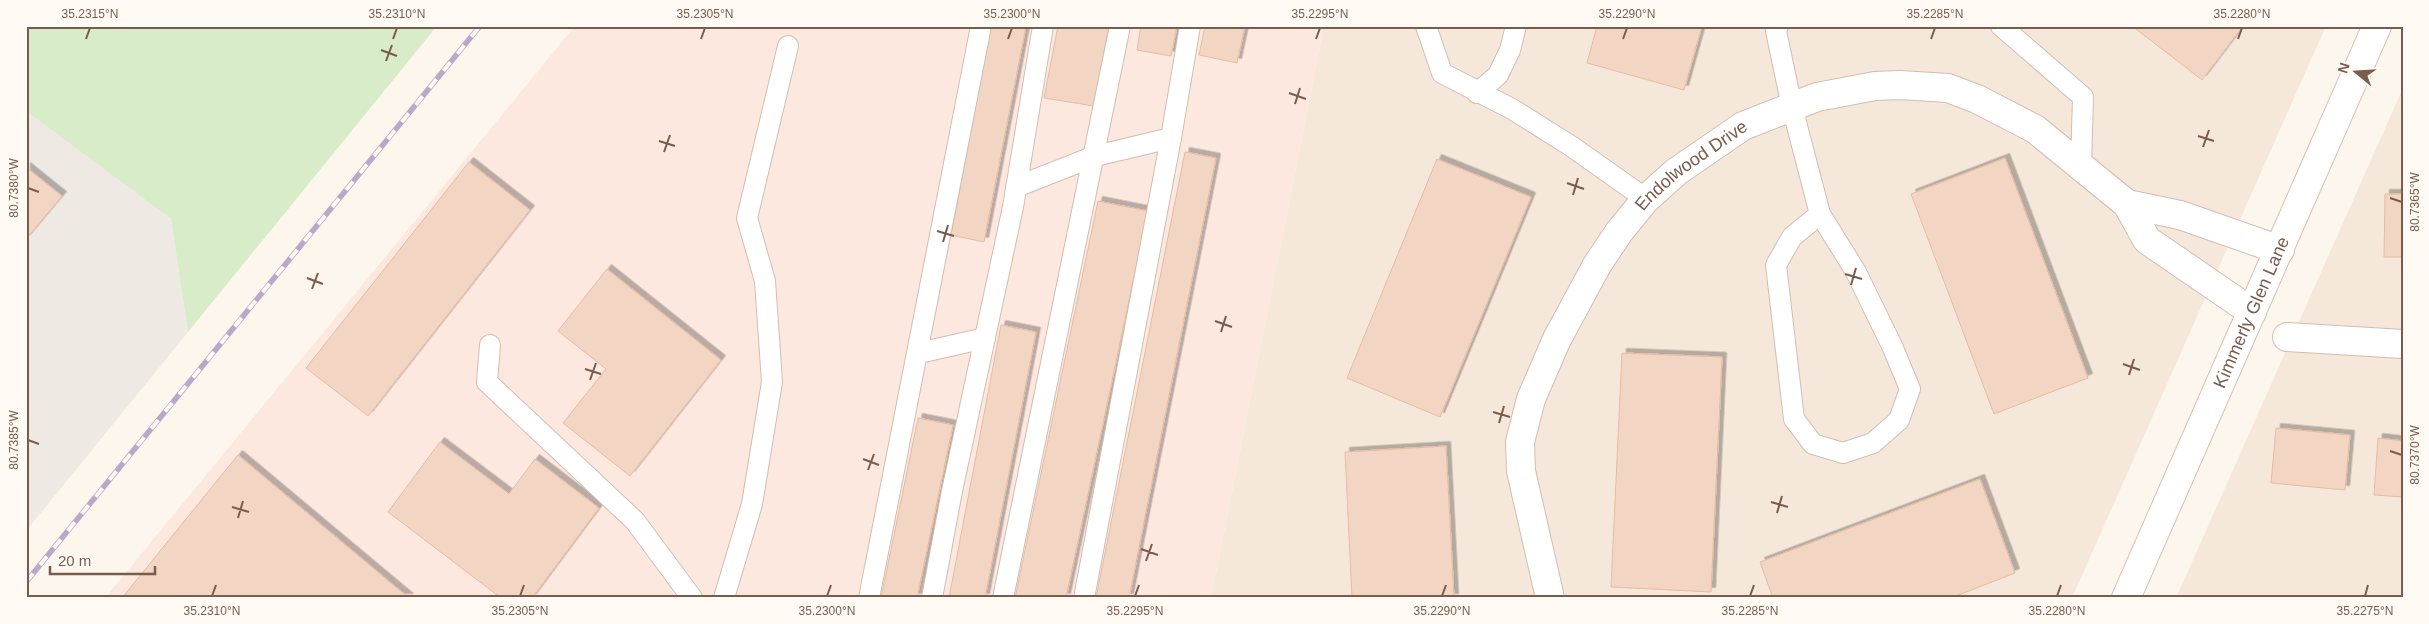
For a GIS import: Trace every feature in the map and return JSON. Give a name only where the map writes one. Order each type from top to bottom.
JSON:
[{"type":"street","name":"Kimmerly Glen Lane","points":[[2126,598],[2377,26]]},
{"type":"street","name":"Endolwood Drive","points":[[1550,598],[1521,471],[1520,442],[1530,399],[1557,339],[1597,265],[1619,232],[1646,199],[1676,172],[1743,126],[1817,97],[1875,86],[1900,85],[1948,88],[1977,98],[2035,129],[2128,204],[2146,240],[2252,312]]},
{"type":"street","name":"Endolwood Drive","points":[[2128,204],[2180,215],[2280,250]]},
{"type":"street","points":[[2287,337],[2403,344]]},
{"type":"lane","points":[[869,598],[919,353],[955,153],[981,26]]},
{"type":"lane","points":[[932,598],[952,491],[1016,187],[1043,26]]},
{"type":"lane","points":[[1003,598],[1095,156],[1120,26]]},
{"type":"lane","points":[[1084,598],[1171,138],[1190,26]]},
{"type":"lane","points":[[1426,26],[1442,73],[1477,93],[1512,109],[1571,146],[1646,199]]},
{"type":"lane","points":[[1477,93],[1498,75],[1510,50],[1516,26]]},
{"type":"lane","points":[[1778,26],[1776,32],[1792,107],[1820,214],[1856,272],[1893,348],[1910,389],[1899,420],[1873,443],[1843,453],[1813,444],[1794,419],[1776,265],[1792,237],[1820,214]]},
{"type":"lane","points":[[2001,26],[2083,97],[2081,166]]},
{"type":"lane","points":[[724,598],[752,504],[772,382],[765,281],[747,218],[788,46]]},
{"type":"lane","points":[[1016,187],[1095,156],[1171,138]]},
{"type":"lane","points":[[919,353],[985,338]]},
{"type":"lane","points":[[490,345],[488,382],[635,521],[692,598]]},
{"type":"shaded area","points":[[575,26],[1324,26],[1211,598],[105,598]]},
{"type":"shaded area","points":[[1324,26],[2326,26],[2072,598],[1211,598]]},
{"type":"shaded area","points":[[2403,88],[2403,598],[2176,598]]},
{"type":"shaded area","points":[[26,111],[171,219],[188,332],[26,531]]},
{"type":"green space","points":[[26,26],[437,26],[188,332],[171,219],[26,111]]},
{"type":"building","points":[[991,26],[1026,26],[984,242],[951,235]]},
{"type":"building","points":[[1058,26],[1109,26],[1094,106],[1044,98]]},
{"type":"building","points":[[1141,26],[1177,26],[1171,56],[1137,50]]},
{"type":"building","points":[[1205,26],[1245,26],[1237,63],[1199,55]]},
{"type":"building","points":[[1597,26],[1702,26],[1684,90],[1587,63]]},
{"type":"building","points":[[2132,26],[2243,26],[2202,80]]},
{"type":"building","points":[[1185,152],[1216,158],[1129,598],[1096,598]]},
{"type":"building","points":[[2005,158],[2088,378],[1994,414],[1911,194]]},
{"type":"building","points":[[1437,159],[1531,197],[1440,417],[1347,378]]},
{"type":"building","points":[[469,162],[530,210],[368,416],[306,368]]},
{"type":"building","points":[[26,167],[62,196],[26,239]]},
{"type":"building","points":[[2385,194],[2403,194],[2403,257],[2384,257]]},
{"type":"building","points":[[1098,201],[1148,211],[1066,598],[1015,598]]},
{"type":"building","points":[[607,269],[721,360],[630,476],[563,423],[606,369],[558,331]]},
{"type":"building","points":[[1001,325],[1036,332],[985,598],[949,598]]},
{"type":"building","points":[[1622,353],[1722,357],[1711,592],[1611,587]]},
{"type":"building","points":[[918,418],[953,425],[917,598],[881,598]]},
{"type":"building","points":[[2276,428],[2350,435],[2345,490],[2271,483]]},
{"type":"building","points":[[2378,438],[2403,441],[2403,497],[2374,495]]},
{"type":"building","points":[[440,442],[509,494],[535,459],[599,508],[532,598],[501,598],[388,512]]},
{"type":"building","points":[[1446,446],[1454,598],[1352,598],[1345,452]]},
{"type":"building","points":[[238,455],[409,598],[122,598]]},
{"type":"building","points":[[1980,479],[2015,573],[1951,598],[1773,598],[1760,562]]},
{"type":"railway","points":[[26,582],[480,26]]}]
